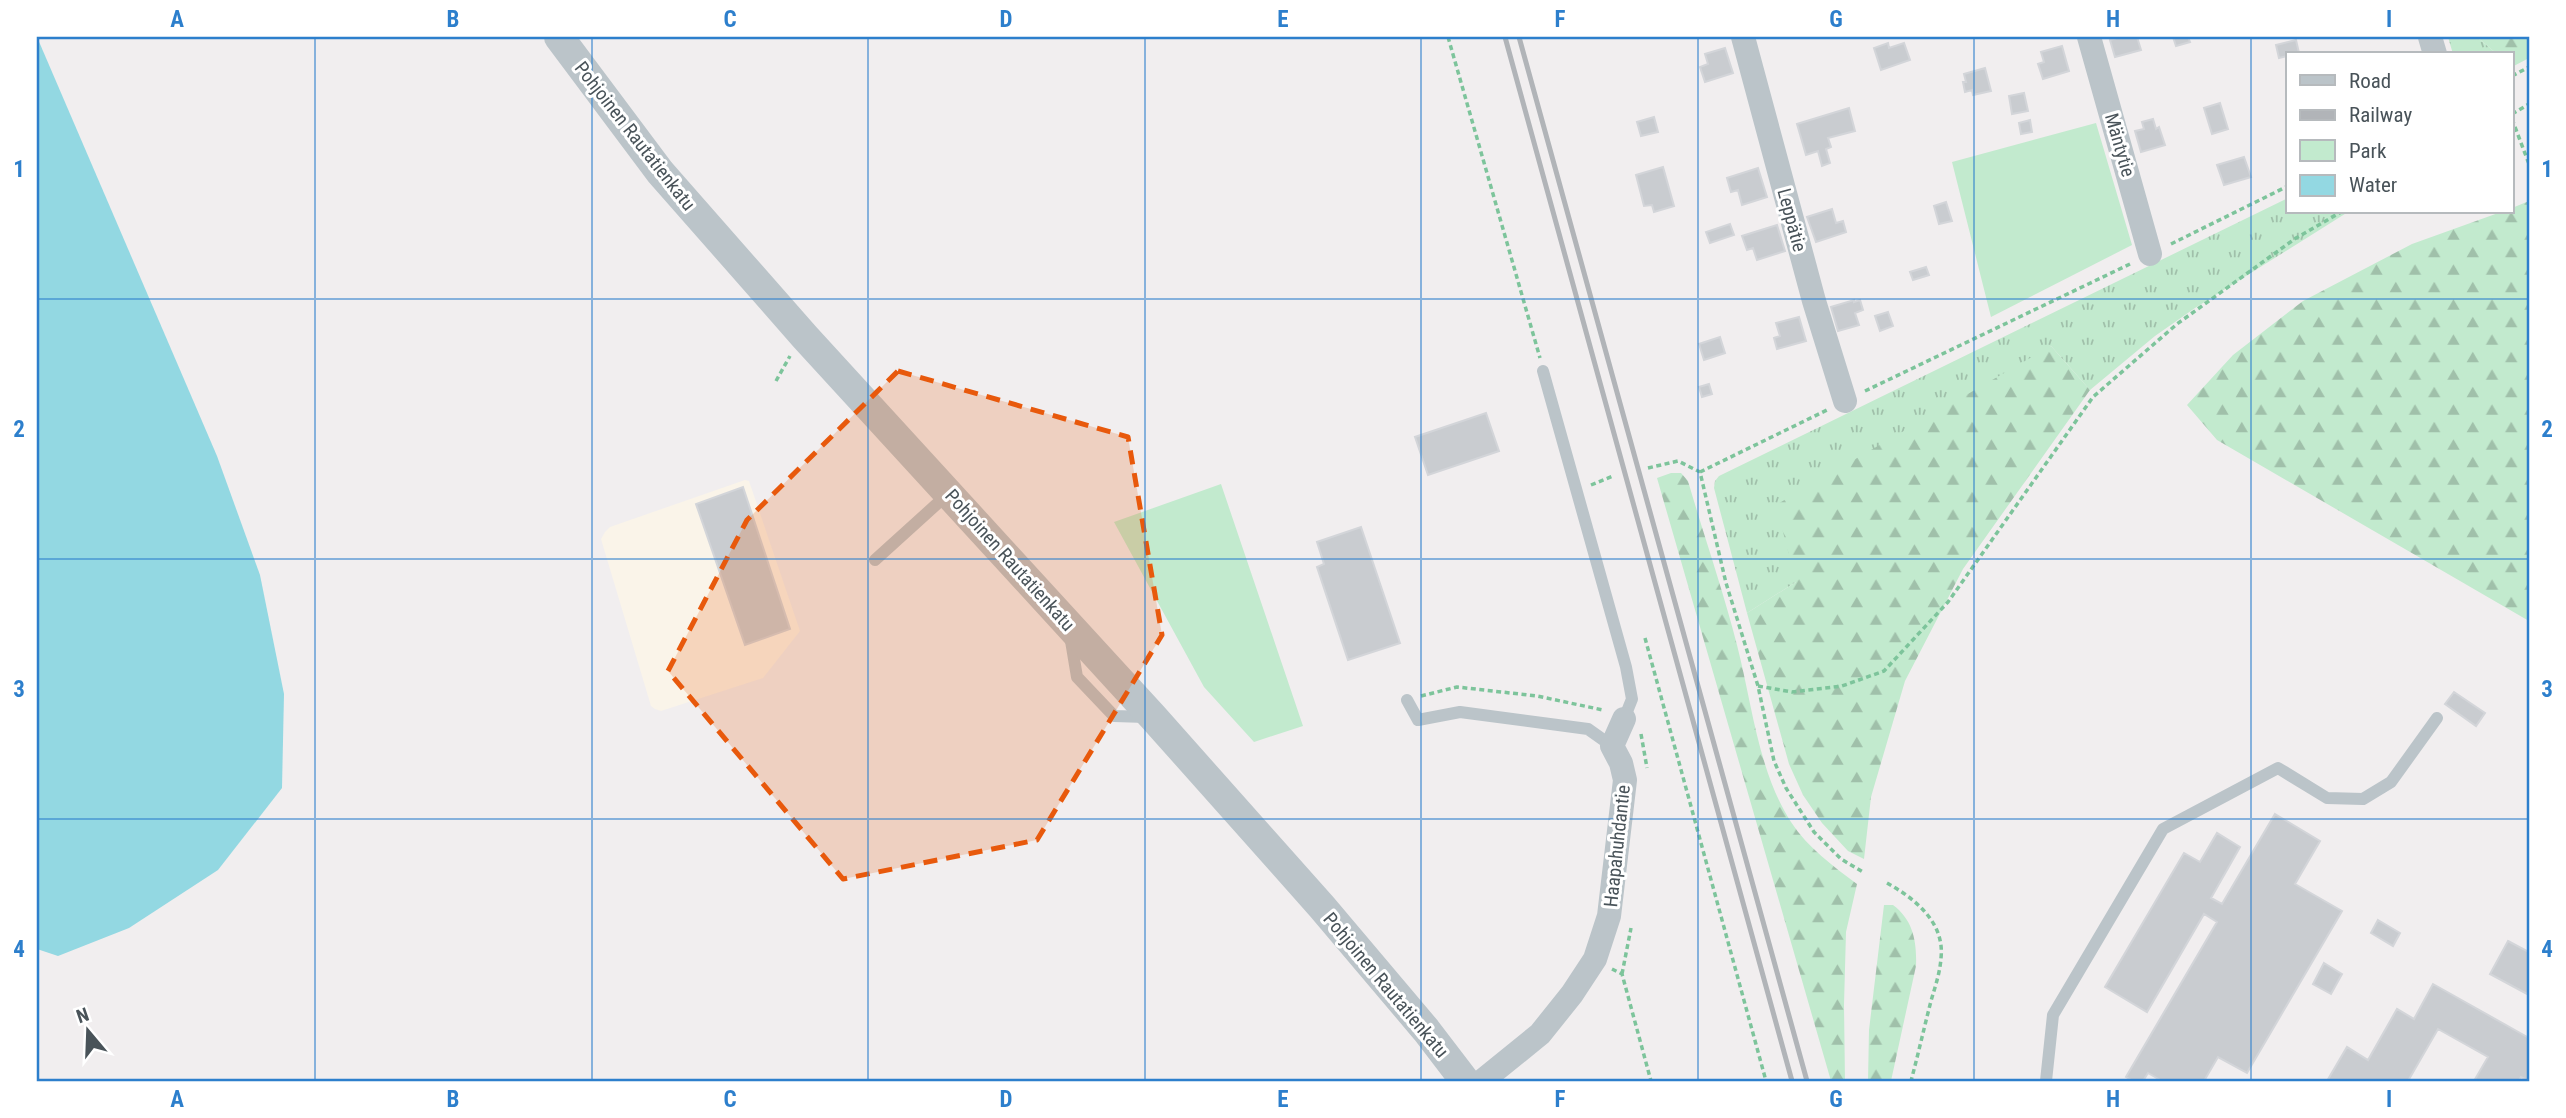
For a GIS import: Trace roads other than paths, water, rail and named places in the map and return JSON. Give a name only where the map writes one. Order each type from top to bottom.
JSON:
[{"type":"street","name":"Pohjoinen Rautatienkatu","points":[[559,37],[660,172],[805,337],[1153,717],[1322,907],[1426,1030],[1465,1081]]},
{"type":"street","name":"Leppätie","points":[[1742,37],[1814,301],[1845,401]]},
{"type":"street","name":"Mäntytie","points":[[2089,37],[2150,254]]},
{"type":"street","points":[[1612,746],[1624,719]]},
{"type":"street","name":"Haapahuhdantie","points":[[1482,1081],[1540,1034],[1572,994],[1595,959],[1609,916],[1625,780],[1621,763],[1612,746]]},
{"type":"lane","points":[[1544,371],[1626,667],[1632,699],[1624,719]]},
{"type":"lane","points":[[874,559],[949,493]]},
{"type":"lane","points":[[1407,700],[1418,720],[1460,712],[1588,729],[1612,746]]},
{"type":"lane","points":[[2046,1081],[2053,1015],[2163,829],[2278,768],[2327,798],[2363,799],[2391,782],[2437,718]]},
{"type":"water","points":[[37,37],[217,456],[260,575],[284,694],[282,788],[218,870],[129,928],[58,956],[37,949]]},
{"type":"railway","points":[[1505,37],[1792,1081]]},
{"type":"railway","points":[[1519,37],[1807,1081]]}]
